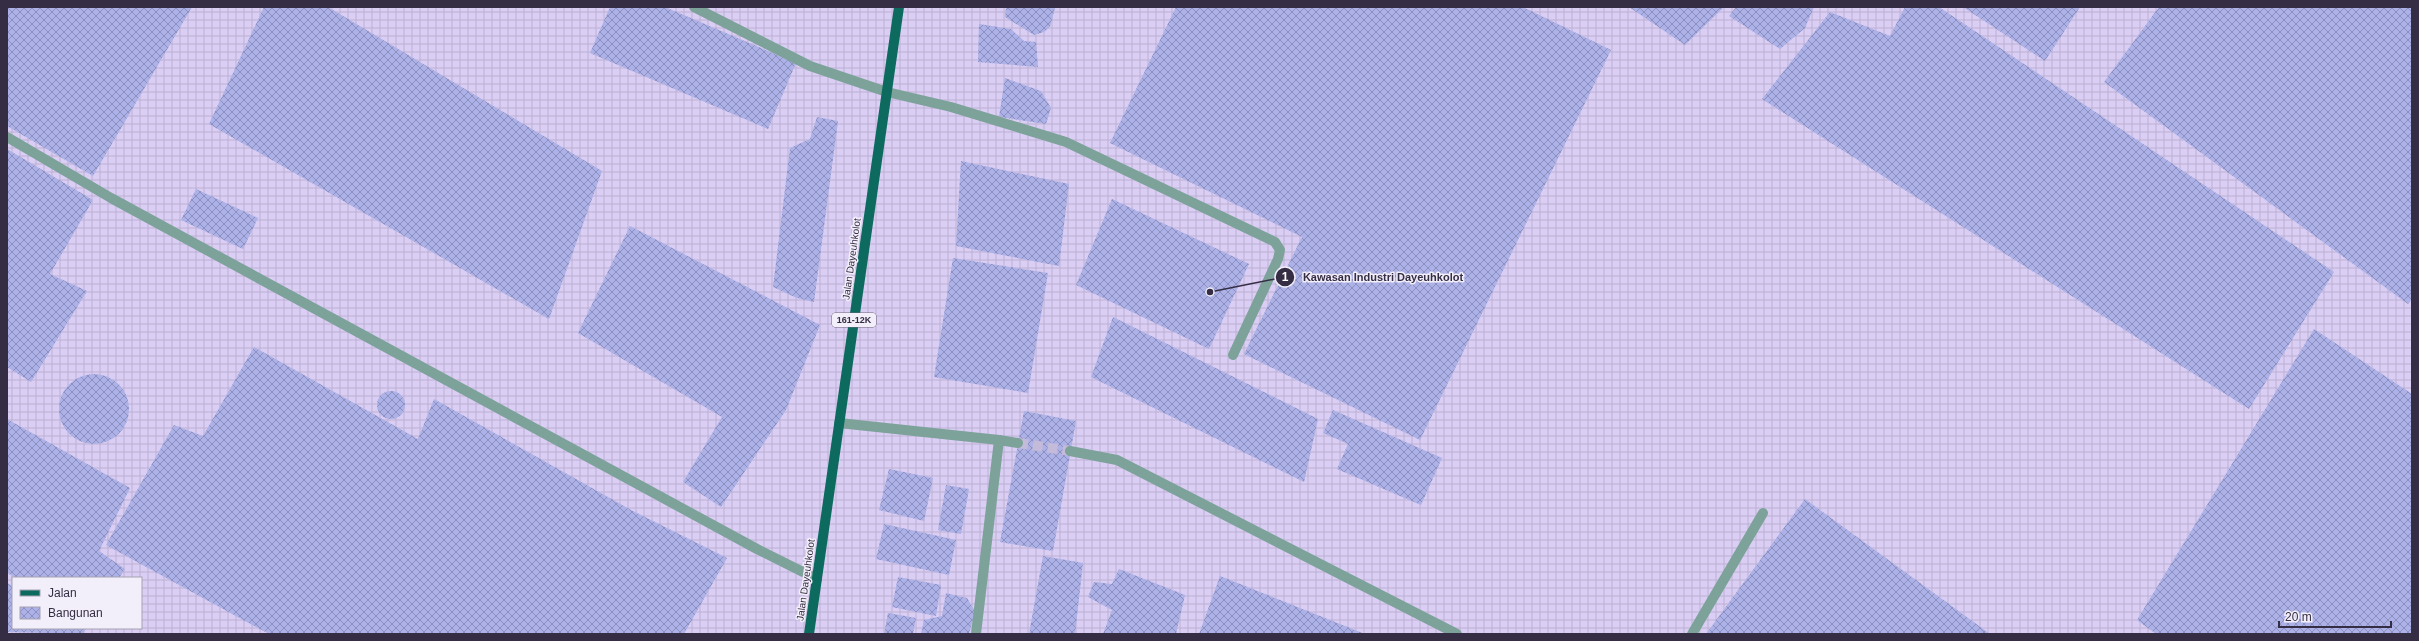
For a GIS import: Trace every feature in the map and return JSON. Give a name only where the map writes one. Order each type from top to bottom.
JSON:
[{"type":"main road","name":"Jalan Dayeuhkolot","points":[[809,634],[899,7]]},
{"type":"lane","points":[[694,7],[810,66],[887,92],[951,107],[1066,142],[1275,242],[1280,250],[1278,259],[1233,355]]},
{"type":"lane","points":[[7,138],[153,221],[757,549],[817,579]]},
{"type":"lane","points":[[839,423],[1018,443]]},
{"type":"lane","points":[[976,634],[999,440]]},
{"type":"lane","points":[[1070,451],[1116,460],[1457,634]]},
{"type":"lane","points":[[1692,634],[1763,513]]},
{"type":"shaded area","points":[[7,7],[2412,7],[2412,634],[7,634]]},
{"type":"building","points":[[7,7],[192,7],[93,176],[7,126]]},
{"type":"building","points":[[264,7],[328,7],[602,171],[549,319],[209,124]]},
{"type":"building","points":[[610,7],[665,7],[796,63],[768,129],[590,53]]},
{"type":"building","points":[[1006,7],[1055,8],[1050,27],[1044,32],[1034,35],[1005,17]]},
{"type":"building","points":[[1176,7],[1523,7],[1611,50],[1420,440],[1244,354],[1302,237],[1110,143]]},
{"type":"building","points":[[1629,7],[1724,7],[1685,45]]},
{"type":"building","points":[[1736,7],[1814,7],[1805,28],[1780,49],[1729,16]]},
{"type":"building","points":[[1905,7],[1939,7],[2334,272],[2249,409],[1762,99],[1830,12],[1890,36]]},
{"type":"building","points":[[1963,7],[2080,7],[2045,61]]},
{"type":"building","points":[[2159,7],[2412,7],[2412,299],[2408,304],[2104,82]]},
{"type":"building","points":[[979,24],[1011,29],[1024,41],[1036,42],[1038,67],[978,62]]},
{"type":"building","points":[[1005,78],[1041,91],[1051,108],[1046,124],[999,117]]},
{"type":"building","points":[[817,117],[838,121],[814,302],[797,298],[773,287],[790,148],[810,139]]},
{"type":"building","points":[[7,149],[93,200],[50,274],[87,291],[31,382],[7,367]]},
{"type":"building","points":[[961,161],[1069,184],[1059,266],[956,246]]},
{"type":"building","points":[[196,189],[258,218],[243,249],[181,220]]},
{"type":"building","points":[[1112,199],[1249,264],[1209,349],[1076,285]]},
{"type":"building","points":[[630,226],[820,325],[786,410],[721,507],[683,482],[722,417],[578,333]]},
{"type":"building","points":[[953,258],[1048,273],[1028,393],[934,377]]},
{"type":"building","points":[[1113,317],[1318,419],[1304,482],[1091,377]]},
{"type":"building","points":[[2314,329],[2412,394],[2412,634],[2156,634],[2137,620]]},
{"type":"building","points":[[254,347],[418,439],[434,399],[631,510],[727,558],[684,634],[269,634],[106,545],[174,425],[203,436]]},
{"type":"building","points":[[87,374],[101,374],[114,380],[123,389],[127,395],[129,409],[127,423],[119,434],[108,442],[101,444],[87,444],[80,442],[69,434],[61,423],[59,416],[59,402],[61,395],[69,384],[80,376]]},
{"type":"building","points":[[391,391],[401,395],[405,405],[401,415],[391,419],[381,415],[377,405],[381,395]]},
{"type":"building","points":[[1333,410],[1442,458],[1421,505],[1337,469],[1348,444],[1323,433]]},
{"type":"building","points":[[1024,411],[1076,421],[1053,551],[1000,542]]},
{"type":"building","points":[[7,419],[130,488],[99,551],[125,569],[120,577],[15,577],[7,573]]},
{"type":"building","points":[[889,469],[933,478],[924,521],[879,510]]},
{"type":"building","points":[[946,485],[969,489],[961,534],[938,530]]},
{"type":"building","points":[[1805,499],[1990,634],[1706,634]]},
{"type":"building","points":[[884,524],[956,540],[949,575],[876,559]]},
{"type":"building","points":[[1043,556],[1083,563],[1075,634],[1029,634]]},
{"type":"building","points":[[1119,569],[1185,595],[1176,634],[1103,634],[1112,610],[1088,597],[1094,582],[1112,584]]},
{"type":"building","points":[[1220,576],[1365,634],[1199,634]]},
{"type":"building","points":[[898,577],[941,585],[936,616],[892,607]]},
{"type":"building","points":[[7,583],[12,586],[12,629],[86,629],[83,634],[7,632]]},
{"type":"building","points":[[946,593],[967,598],[975,611],[969,634],[921,634],[924,620],[942,616]]},
{"type":"building","points":[[888,613],[916,618],[913,634],[884,634]]},
{"type":"tunnel","points":[[1018,443],[1070,451]]},
{"type":"place","name":"Kawasan Industri Dayeuhkolot","points":[[1210,292]]}]
